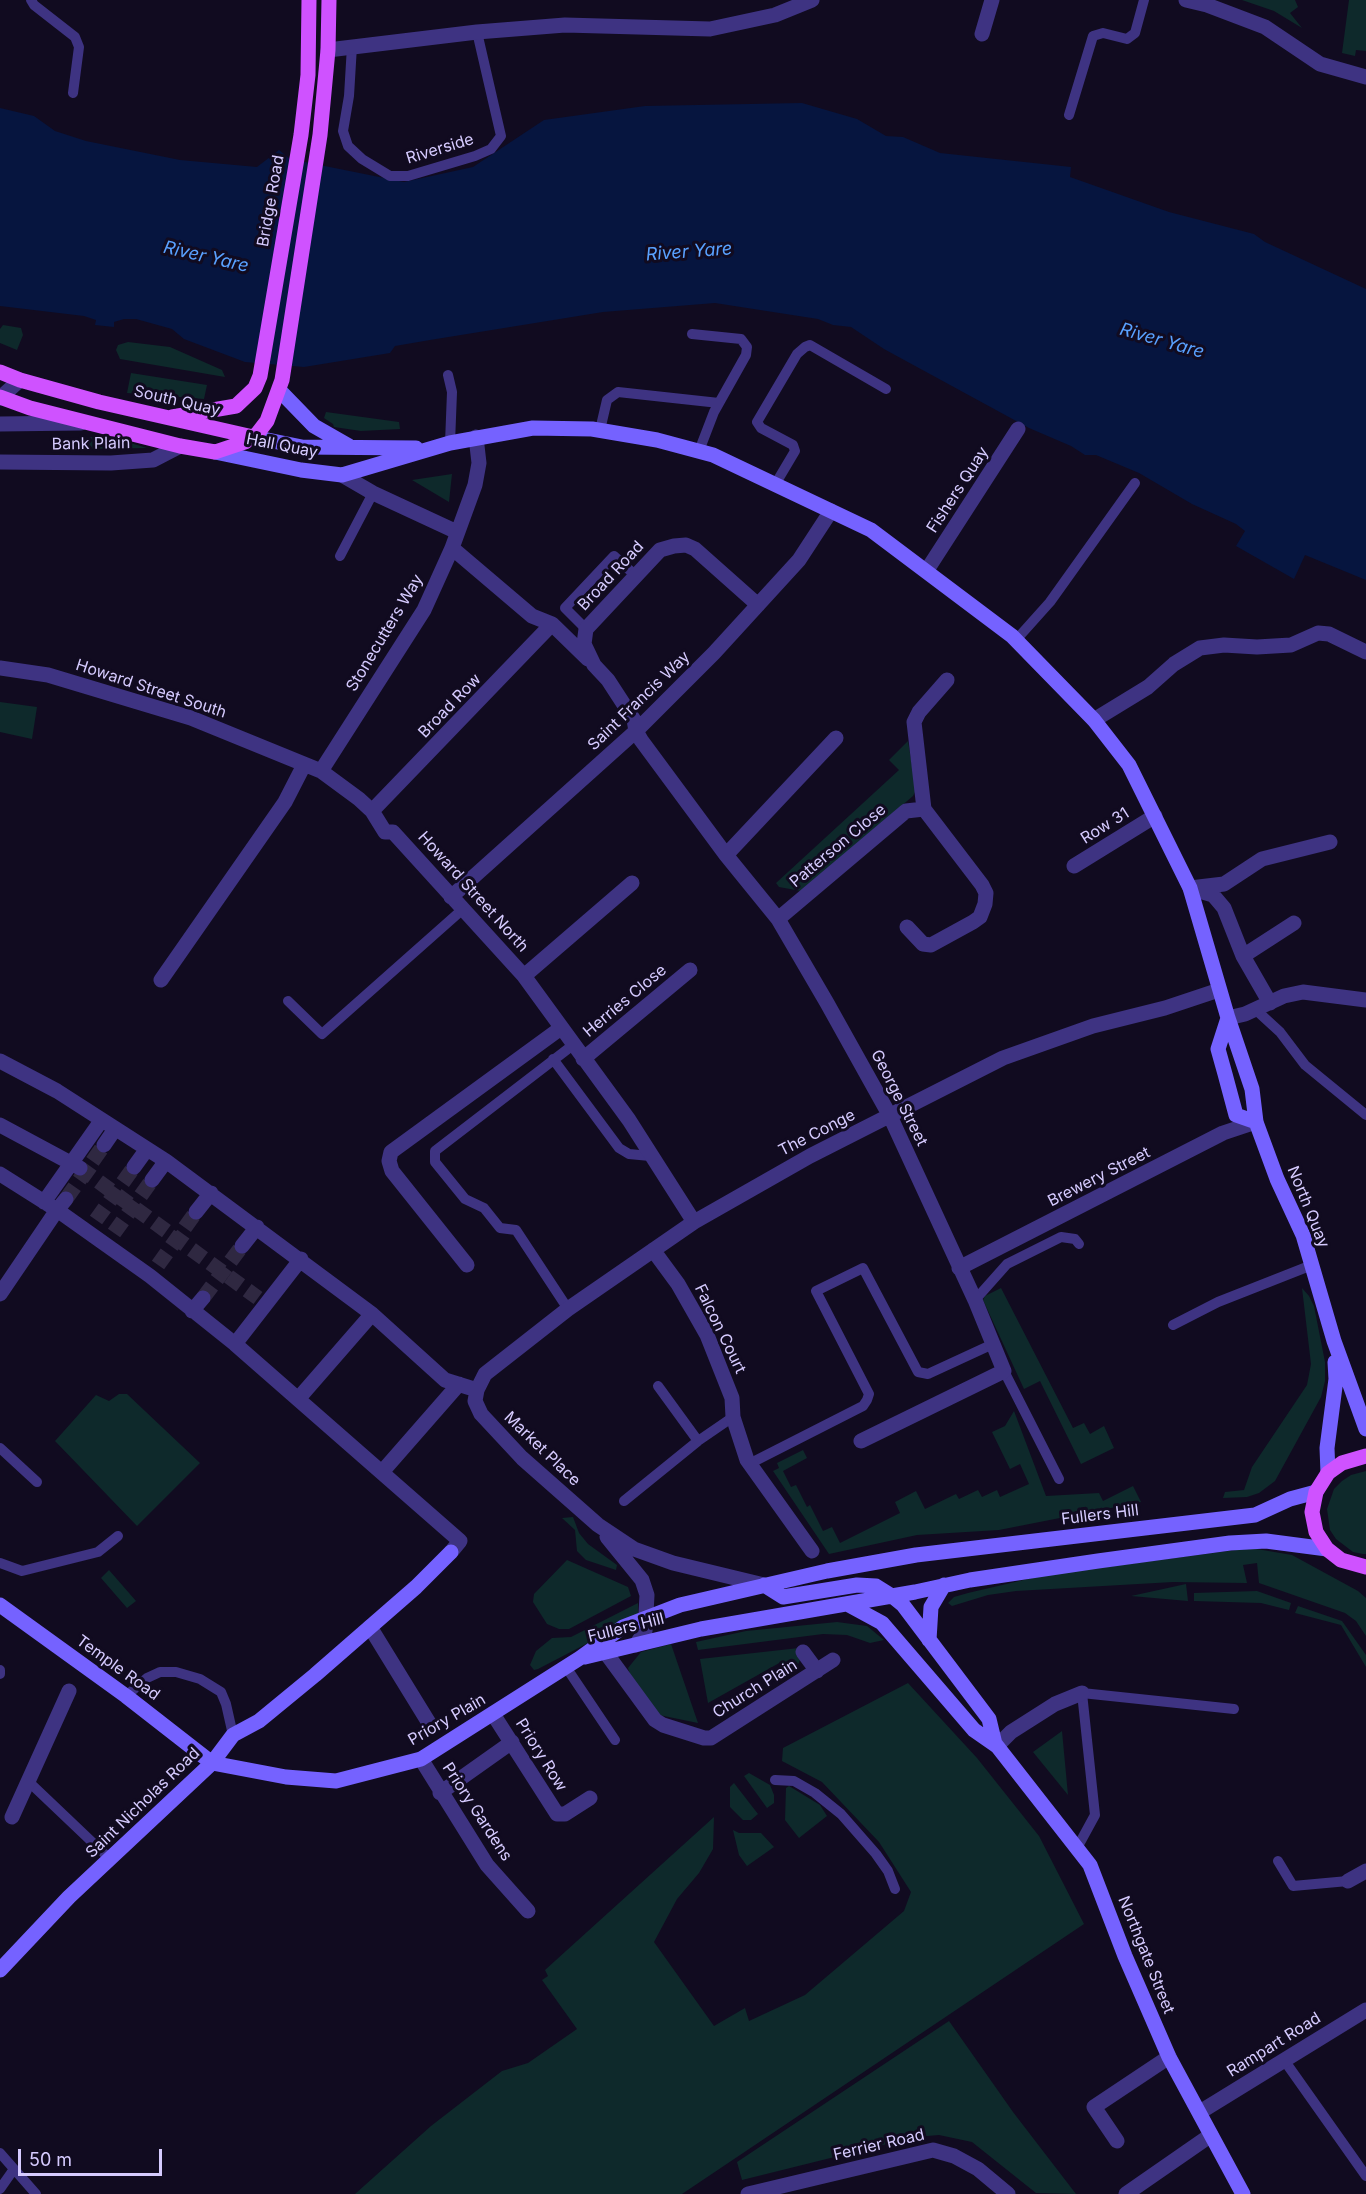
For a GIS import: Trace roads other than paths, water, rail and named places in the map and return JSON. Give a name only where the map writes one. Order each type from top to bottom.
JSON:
[{"type":"main road","name":"Bridge Road","points":[[172,417],[236,406],[255,388],[260,376],[301,135],[308,75],[309,0]]},
{"type":"main road","points":[[0,398],[30,408],[180,446],[214,452],[245,442],[253,437],[267,421],[281,386],[320,135],[328,50],[329,0]]},
{"type":"main road","name":"South Quay","points":[[0,372],[20,380],[99,402],[253,437],[302,447],[349,446]]},
{"type":"main road","points":[[281,386],[314,426],[349,446]]},
{"type":"main road","name":"North Quay","points":[[476,437],[533,428],[600,430],[657,440],[699,451],[776,483],[871,531],[927,570],[1016,640],[1094,720],[1129,765],[1190,888],[1219,990],[1252,1089],[1256,1122],[1277,1179],[1303,1235],[1334,1341],[1366,1430]]},
{"type":"main road","name":"Hall Quay","points":[[214,452],[301,470],[342,475],[476,437]]},
{"type":"main road","name":"Hall Quay","points":[[349,446],[431,449]]},
{"type":"main road","points":[[1228,1018],[1218,1048],[1236,1115],[1256,1122]]},
{"type":"main road","name":"North Quay","points":[[1328,1473],[1327,1448],[1336,1379],[1334,1341]]},
{"type":"main road","points":[[1363,1569],[1341,1560],[1327,1549],[1313,1522],[1316,1492],[1328,1473],[1342,1463],[1366,1456]]},
{"type":"main road","name":"Fullers Hill","points":[[580,1658],[623,1627],[680,1605],[764,1585],[916,1555],[1255,1515],[1290,1499],[1316,1492]]},
{"type":"main road","name":"Fullers Hill","points":[[580,1658],[701,1629],[944,1585],[1230,1543],[1275,1541],[1327,1549]]},
{"type":"main road","name":"Saint Nicholas Road","points":[[0,1970],[69,1897],[212,1763],[232,1735],[259,1721],[370,1627],[451,1552]]},
{"type":"main road","points":[[764,1585],[783,1597],[857,1585],[876,1586],[892,1596]]},
{"type":"main road","points":[[929,1640],[930,1607],[944,1585]]},
{"type":"main road","name":"Northgate Street","points":[[892,1596],[929,1640],[989,1719],[996,1745]]},
{"type":"main road","name":"Northgate Street","points":[[847,1604],[882,1623],[974,1730],[996,1745],[1090,1865],[1125,1956],[1169,2057],[1243,2194]]},
{"type":"main road","name":"Temple Road","points":[[0,1605],[126,1696],[212,1763]]},
{"type":"main road","name":"Priory Plain","points":[[212,1763],[285,1777],[336,1781],[421,1759],[580,1658]]},
{"type":"street","points":[[328,50],[477,32],[565,25],[710,29],[775,15],[812,0]]},
{"type":"street","points":[[982,34],[992,0]]},
{"type":"street","points":[[1186,0],[1208,3],[1265,27],[1320,64],[1366,77]]},
{"type":"street","points":[[0,398],[20,380]]},
{"type":"street","points":[[0,424],[90,423]]},
{"type":"street","name":"Fishers Quay","points":[[927,570],[1018,429]]},
{"type":"street","name":"Stonecutters Way","points":[[321,771],[420,616],[452,548],[475,485],[479,463],[476,437]]},
{"type":"street","name":"Bank Plain","points":[[0,462],[111,463],[153,460],[180,446]]},
{"type":"street","name":"Hall Quay","points":[[342,475],[373,493],[457,532]]},
{"type":"street","name":"Saint Francis Way","points":[[451,897],[636,731],[799,560],[831,511]]},
{"type":"street","name":"Broad Road","points":[[636,731],[634,720],[608,680],[594,665],[584,644],[586,629],[660,550],[686,545],[695,549],[758,605]]},
{"type":"street","points":[[452,548],[532,616],[552,624],[594,665]]},
{"type":"street","name":"Broad Row","points":[[372,811],[552,624]]},
{"type":"street","points":[[1094,720],[1148,687],[1174,664],[1200,648],[1224,645],[1291,645],[1318,633],[1329,634],[1366,652]]},
{"type":"street","name":"Howard Street South","points":[[0,668],[48,675],[191,718],[321,771]]},
{"type":"street","points":[[907,927],[923,944],[931,945],[973,922],[980,916],[985,904],[986,893],[982,885],[924,809],[914,722],[918,712],[947,680]]},
{"type":"street","name":"George Street","points":[[636,731],[726,855],[778,919],[890,1116],[975,1300],[1004,1371]]},
{"type":"street","points":[[726,855],[836,738]]},
{"type":"street","points":[[161,980],[285,802],[304,765]]},
{"type":"street","name":"Howard Street North","points":[[321,771],[372,811],[385,832],[393,832],[524,976],[629,1120],[694,1222]]},
{"type":"street","name":"Patterson Close","points":[[778,919],[906,811],[924,809]]},
{"type":"street","name":"Row 31","points":[[1074,866],[1155,816]]},
{"type":"street","points":[[1190,888],[1224,884],[1262,860],[1330,842]]},
{"type":"street","points":[[524,976],[632,883]]},
{"type":"street","points":[[1190,888],[1213,895],[1224,909],[1263,1006]]},
{"type":"street","points":[[1244,956],[1294,923]]},
{"type":"street","name":"Herries Close","points":[[583,1059],[690,970]]},
{"type":"street","name":"The Conge","points":[[477,1390],[485,1374],[568,1309],[694,1222],[810,1156],[1003,1058],[1093,1026],[1165,1008],[1219,990]]},
{"type":"street","points":[[1228,1018],[1303,992],[1366,1000]]},
{"type":"street","points":[[467,1265],[430,1222],[392,1171],[389,1161],[392,1152],[561,1028]]},
{"type":"street","points":[[0,1061],[57,1091],[166,1161],[301,1259],[372,1314],[445,1380],[477,1390]]},
{"type":"street","points":[[0,1294],[31,1251],[101,1121]]},
{"type":"street","name":"Brewery Street","points":[[959,1268],[1223,1133],[1256,1122]]},
{"type":"street","points":[[0,1125],[76,1165]]},
{"type":"street","points":[[104,1145],[115,1129]]},
{"type":"street","points":[[134,1167],[147,1149]]},
{"type":"street","points":[[152,1180],[166,1161]]},
{"type":"street","points":[[0,1174],[92,1225],[154,1270],[192,1311],[235,1344],[460,1541],[451,1552]]},
{"type":"street","points":[[196,1212],[212,1193]]},
{"type":"street","points":[[242,1246],[257,1227]]},
{"type":"street","name":"Falcon Court","points":[[653,1250],[678,1284],[707,1335],[732,1398],[733,1417],[749,1464],[812,1551]]},
{"type":"street","points":[[235,1344],[262,1301],[301,1259]]},
{"type":"street","points":[[192,1311],[203,1298]]},
{"type":"street","points":[[298,1400],[372,1314]]},
{"type":"street","points":[[861,1441],[1004,1371]]},
{"type":"street","points":[[382,1472],[459,1384]]},
{"type":"street","name":"Market Place","points":[[477,1390],[475,1401],[481,1414],[495,1431],[598,1525],[634,1549],[673,1563],[764,1585]]},
{"type":"street","name":"Market Place","points":[[598,1525],[642,1580],[647,1595],[645,1631],[636,1645]]},
{"type":"street","name":"Priory Plain","points":[[370,1627],[429,1724]]},
{"type":"street","name":"Church Plain","points":[[803,1652],[817,1671]]},
{"type":"street","name":"Church Plain","points":[[606,1653],[655,1720],[663,1725],[704,1738],[711,1738],[833,1660]]},
{"type":"street","points":[[12,1817],[69,1691]]},
{"type":"street","points":[[996,1745],[1011,1732],[1055,1704],[1082,1693]]},
{"type":"street","name":"Priory Row","points":[[494,1714],[557,1814],[566,1814],[590,1798]]},
{"type":"street","points":[[440,1793],[512,1742]]},
{"type":"street","name":"Priory Gardens","points":[[421,1759],[440,1793],[487,1865],[528,1911]]},
{"type":"street","points":[[1348,1881],[1366,1871]]},
{"type":"street","name":"Rampart Road","points":[[1200,2112],[1365,2012]]},
{"type":"street","points":[[1117,2141],[1094,2107],[1169,2057]]},
{"type":"street","points":[[1126,2194],[1211,2135]]},
{"type":"street","name":"Ferrier Road","points":[[748,2194],[933,2150],[954,2156],[978,2169],[1004,2193]]},
{"type":"lane","points":[[31,0],[34,5],[75,37],[79,47],[73,93]]},
{"type":"lane","points":[[1069,115],[1093,36],[1103,33],[1127,39],[1136,33],[1144,0]]},
{"type":"lane","name":"Riverside","points":[[352,46],[349,96],[343,131],[348,146],[362,159],[390,176],[408,176],[475,156],[491,148],[501,136],[477,32]]},
{"type":"lane","points":[[692,334],[741,339],[747,347],[746,355],[719,403],[699,451]]},
{"type":"lane","points":[[776,483],[795,451],[793,445],[761,428],[758,422],[797,354],[805,347],[810,345],[886,388]]},
{"type":"lane","points":[[448,375],[452,392],[450,443]]},
{"type":"lane","points":[[600,430],[608,400],[618,392],[719,403]]},
{"type":"lane","points":[[1016,640],[1050,602],[1135,483]]},
{"type":"lane","points":[[340,556],[373,493]]},
{"type":"lane","points":[[586,629],[565,608],[573,599],[614,556],[636,576]]},
{"type":"lane","points":[[288,1001],[322,1034],[463,909]]},
{"type":"lane","points":[[1263,1006],[1305,1065],[1366,1115]]},
{"type":"lane","points":[[568,1309],[516,1230],[500,1228],[484,1208],[465,1199],[435,1162],[435,1151],[573,1045]]},
{"type":"lane","points":[[553,1059],[619,1148],[629,1155],[650,1156]]},
{"type":"lane","points":[[975,1300],[1007,1264],[1061,1237],[1075,1239],[1078,1245]]},
{"type":"lane","points":[[1173,1326],[1218,1302],[1312,1265]]},
{"type":"lane","points":[[749,1464],[863,1406],[868,1394],[816,1291],[863,1268],[916,1371],[928,1374],[993,1344]]},
{"type":"lane","points":[[1004,1371],[1059,1479]]},
{"type":"lane","points":[[658,1386],[698,1441]]},
{"type":"lane","points":[[624,1501],[698,1441],[733,1417]]},
{"type":"lane","points":[[0,1448],[37,1482]]},
{"type":"lane","points":[[0,1563],[22,1571],[98,1552],[118,1536]]},
{"type":"lane","points":[[566,1667],[615,1740]]},
{"type":"lane","points":[[126,1696],[147,1678],[160,1672],[176,1672],[200,1679],[221,1692],[226,1704],[232,1735]]},
{"type":"lane","points":[[1077,1848],[1095,1815],[1082,1693],[1234,1709]]},
{"type":"lane","points":[[775,1780],[794,1781],[815,1793],[841,1814],[876,1854],[888,1871],[895,1889]]},
{"type":"lane","points":[[29,1782],[111,1860]]},
{"type":"lane","points":[[1278,1861],[1293,1886],[1348,1881]]},
{"type":"lane","points":[[1284,2060],[1366,2176]]},
{"type":"lane","points":[[0,2153],[36,2194]]},
{"type":"lane","points":[[0,2189],[14,2169]]},
{"type":"water","name":"River Yare","points":[[802,103],[857,119],[886,136],[903,137],[940,153],[1071,167],[1070,177],[1169,212],[1254,234],[1265,242],[1366,289],[1366,580],[1305,555],[1294,579],[1236,546],[1245,531],[1236,524],[1192,504],[1139,473],[1096,455],[1085,455],[1071,446],[1029,428],[884,349],[851,327],[833,325],[818,319],[715,303],[603,312],[395,346],[390,353],[304,367],[245,362],[184,339],[172,329],[136,319],[114,322],[114,327],[95,325],[96,320],[84,316],[0,306],[0,108],[34,116],[55,131],[86,141],[180,160],[257,167],[279,150],[290,159],[404,182],[473,167],[544,120],[645,106]]},
{"type":"tunnel","points":[[66,1199],[104,1145]]},
{"type":"tunnel","points":[[96,1220],[134,1167]]},
{"type":"tunnel","points":[[80,1168],[258,1298]]},
{"type":"tunnel","points":[[114,1233],[152,1180]]},
{"type":"tunnel","points":[[158,1265],[196,1212]]},
{"type":"tunnel","points":[[203,1298],[242,1246]]}]
